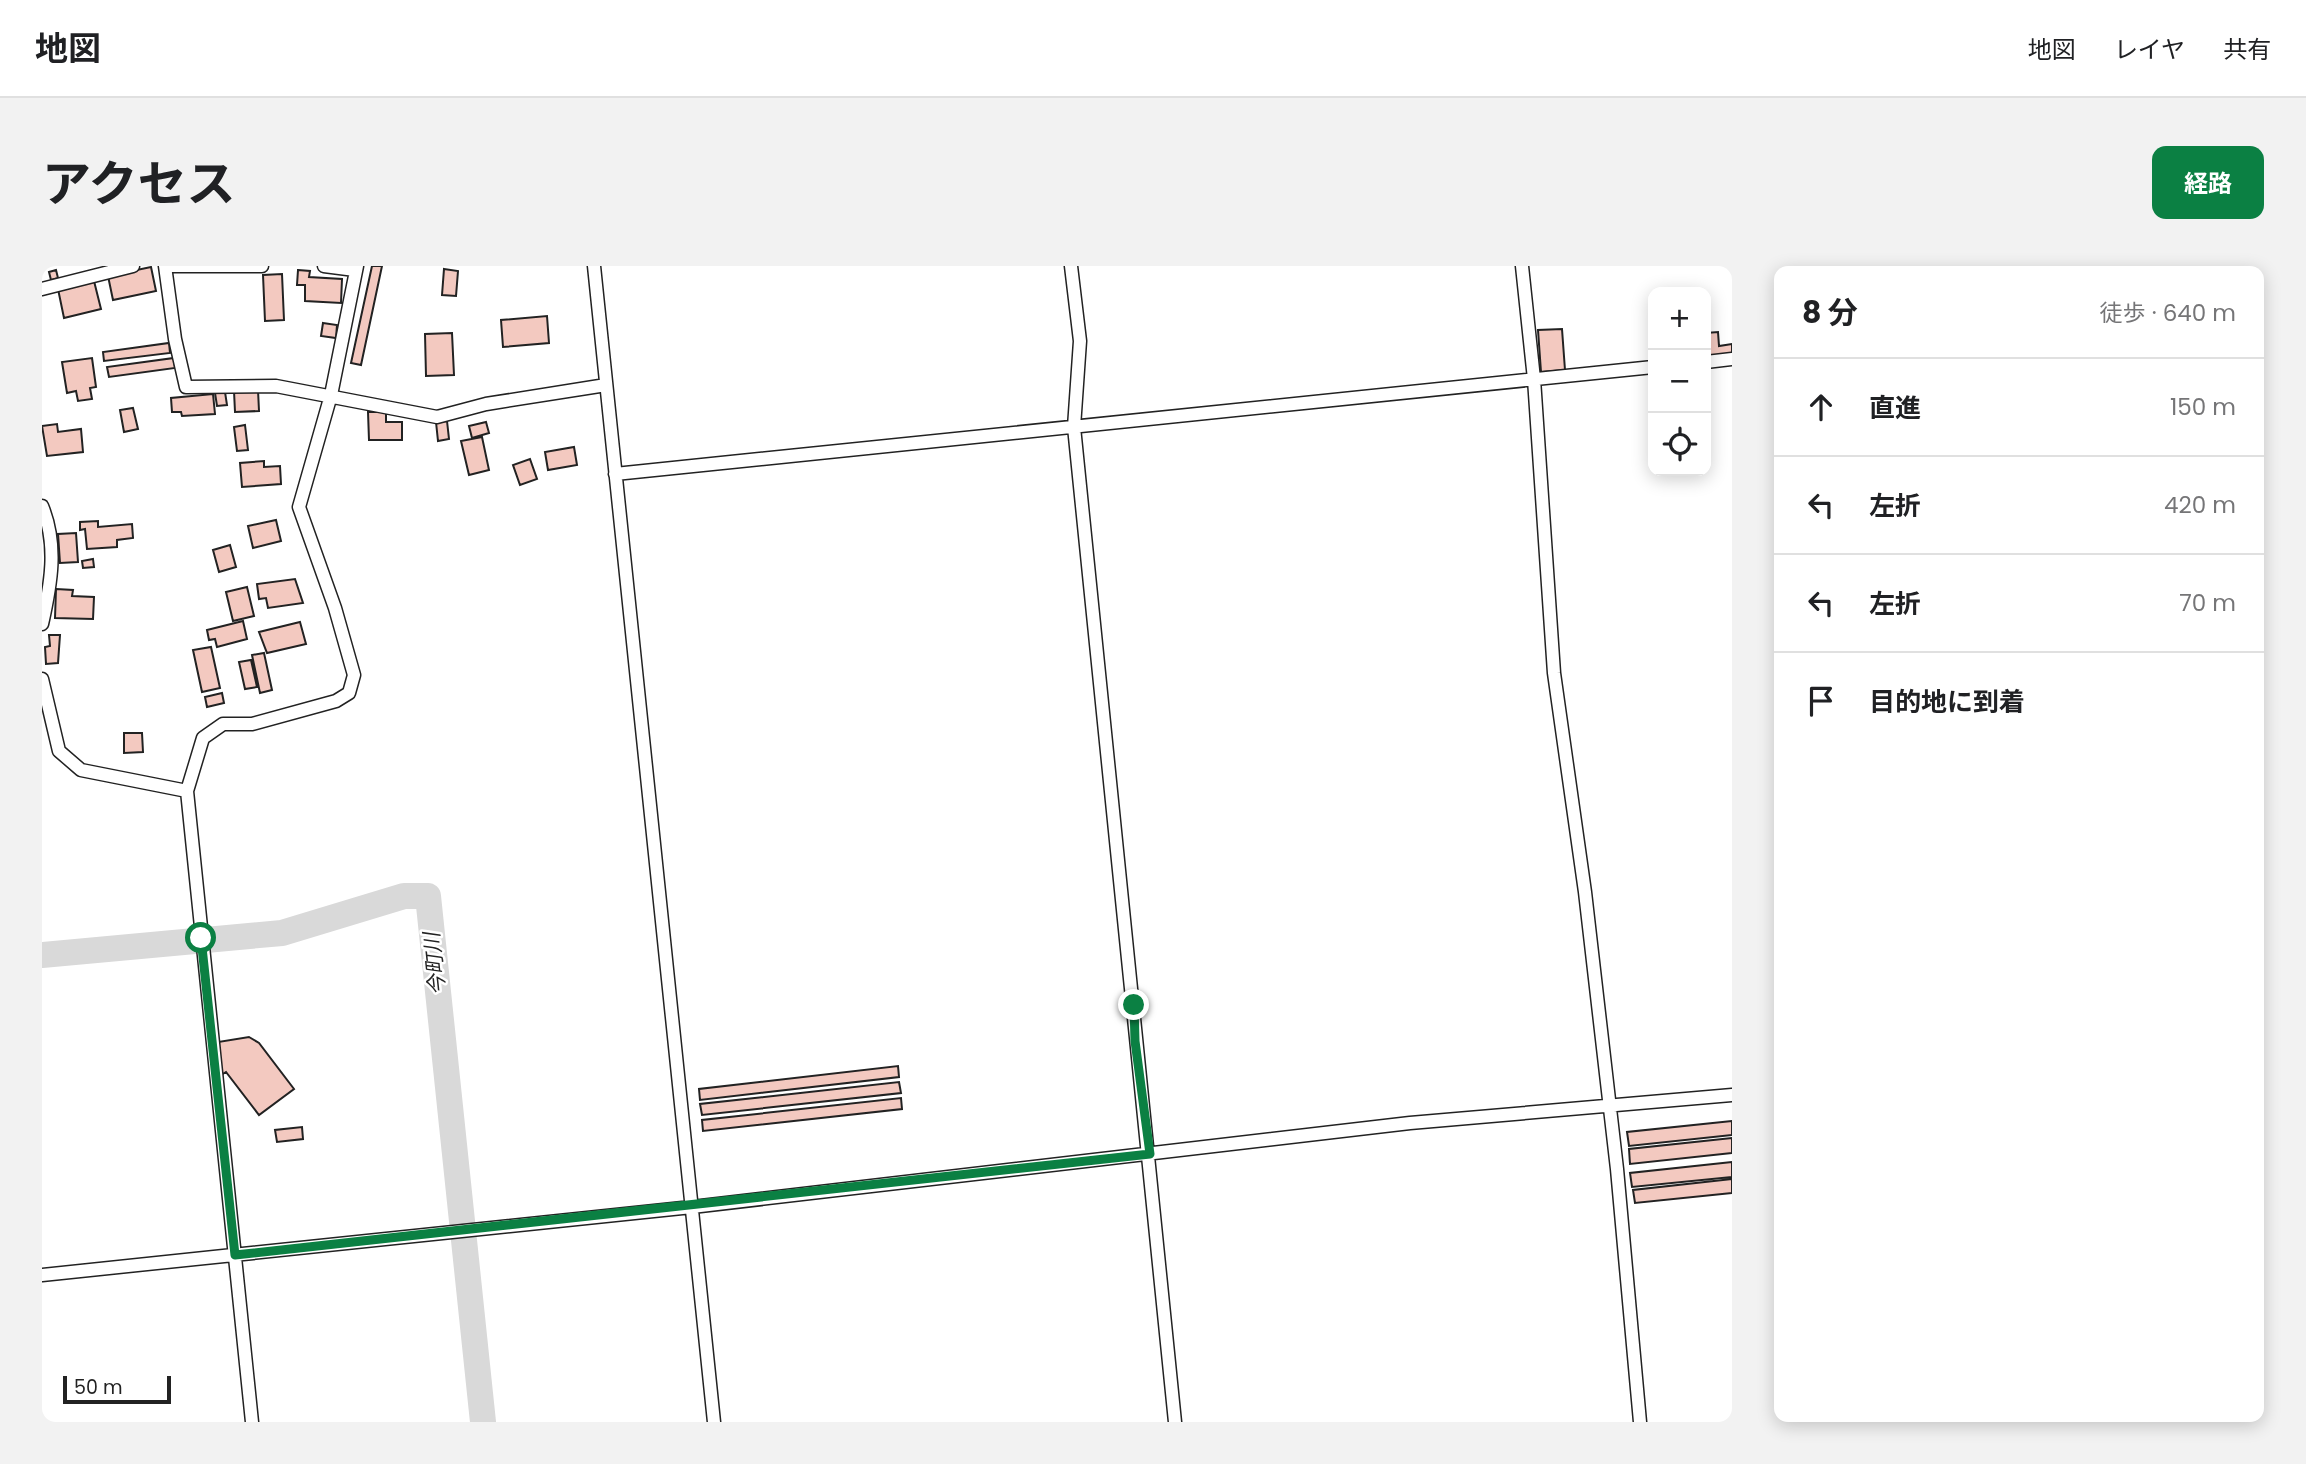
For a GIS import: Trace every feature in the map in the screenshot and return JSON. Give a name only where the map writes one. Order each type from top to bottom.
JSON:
[{"type":"street","points":[[42,289],[133,266]]},
{"type":"street","points":[[262,266],[165,266],[175,339],[186,387],[257,384],[331,395],[437,417],[486,404],[606,385]]},
{"type":"street","points":[[251,1422],[187,791],[203,738],[223,724],[252,724],[336,701],[349,693],[354,675],[335,608],[299,507],[331,395],[356,268],[324,266]]},
{"type":"street","points":[[593,266],[714,1422]]},
{"type":"street","points":[[1071,266],[1080,341],[1074,426],[1135,1041],[1150,1154],[1175,1422]]},
{"type":"street","points":[[1522,266],[1534,379],[1554,673],[1585,892],[1640,1422]]},
{"type":"street","points":[[1711,361],[1732,359]]},
{"type":"street","points":[[615,474],[1648,368]]},
{"type":"street","points":[[42,506],[49,523],[53,578],[42,624]]},
{"type":"street","points":[[42,679],[59,751],[81,770],[187,791]]},
{"type":"street","points":[[42,1275],[692,1207],[1410,1123],[1732,1095]]},
{"type":"building","points":[[372,266],[382,266],[361,365],[351,363]]},
{"type":"building","points":[[151,267],[156,291],[113,300],[108,276]]},
{"type":"building","points":[[444,269],[458,271],[456,296],[442,295]]},
{"type":"building","points":[[56,270],[58,278],[51,280],[49,272]]},
{"type":"building","points":[[298,270],[310,271],[309,277],[342,279],[341,303],[305,301],[305,285],[297,285]]},
{"type":"building","points":[[282,274],[284,320],[265,321],[263,275]]},
{"type":"building","points":[[94,281],[101,309],[64,318],[58,289]]},
{"type":"building","points":[[547,316],[549,343],[503,347],[501,320]]},
{"type":"building","points":[[323,323],[337,325],[336,338],[321,336]]},
{"type":"building","points":[[1562,329],[1565,370],[1541,372],[1538,330]]},
{"type":"building","points":[[1718,332],[1719,346],[1732,344],[1732,358],[1711,360],[1711,333]]},
{"type":"building","points":[[452,333],[454,375],[426,376],[425,334]]},
{"type":"building","points":[[169,343],[170,353],[104,361],[103,352]]},
{"type":"building","points":[[92,358],[96,387],[90,388],[92,399],[78,401],[76,391],[67,393],[62,362]]},
{"type":"building","points":[[174,358],[175,368],[109,377],[107,367]]},
{"type":"building","points":[[258,390],[259,411],[235,412],[234,391]]},
{"type":"building","points":[[225,392],[227,405],[217,406],[215,393]]},
{"type":"building","points":[[213,394],[215,414],[182,416],[181,412],[172,412],[171,398]]},
{"type":"building","points":[[133,408],[138,429],[124,432],[120,410]]},
{"type":"building","points":[[368,412],[386,412],[386,422],[402,422],[402,440],[369,440]]},
{"type":"building","points":[[447,421],[449,439],[438,441],[436,422]]},
{"type":"building","points":[[486,422],[489,433],[472,438],[469,426]]},
{"type":"building","points":[[57,424],[58,432],[81,429],[83,452],[47,456],[42,426]]},
{"type":"building","points":[[245,425],[248,450],[237,451],[234,427]]},
{"type":"building","points":[[482,437],[489,470],[469,475],[461,441]]},
{"type":"building","points":[[574,447],[577,465],[548,470],[545,452]]},
{"type":"building","points":[[530,459],[537,479],[520,485],[513,465]]},
{"type":"building","points":[[264,461],[264,467],[280,466],[281,484],[242,487],[240,463]]},
{"type":"building","points":[[276,520],[281,541],[253,548],[248,526]]},
{"type":"building","points":[[98,521],[98,527],[132,524],[133,538],[117,540],[117,547],[87,549],[85,529],[80,530],[80,522]]},
{"type":"building","points":[[76,533],[78,562],[60,563],[58,534]]},
{"type":"building","points":[[230,545],[236,567],[219,572],[213,550]]},
{"type":"building","points":[[93,559],[94,567],[83,568],[82,561]]},
{"type":"building","points":[[295,579],[303,603],[268,608],[266,598],[259,599],[257,584]]},
{"type":"building","points":[[247,587],[254,616],[233,621],[226,592]]},
{"type":"building","points":[[56,589],[73,590],[72,596],[94,597],[93,619],[55,618]]},
{"type":"building","points":[[243,621],[247,639],[217,647],[215,639],[209,640],[207,630]]},
{"type":"building","points":[[300,622],[306,644],[267,653],[259,632]]},
{"type":"building","points":[[49,635],[60,635],[58,663],[46,664],[45,647],[50,646]]},
{"type":"building","points":[[211,647],[220,688],[202,692],[193,650]]},
{"type":"building","points":[[264,653],[272,690],[260,693],[252,655]]},
{"type":"building","points":[[251,660],[257,687],[245,689],[239,662]]},
{"type":"building","points":[[222,693],[224,703],[207,707],[205,697]]},
{"type":"building","points":[[124,733],[142,733],[143,752],[124,753]]},
{"type":"building","points":[[249,1037],[259,1043],[294,1089],[259,1115],[226,1072],[221,1075],[218,1042]]},
{"type":"building","points":[[898,1066],[899,1077],[700,1100],[699,1089]]},
{"type":"building","points":[[899,1082],[901,1093],[702,1115],[700,1104]]},
{"type":"building","points":[[901,1098],[902,1109],[703,1131],[702,1120]]},
{"type":"building","points":[[1732,1121],[1732,1135],[1629,1146],[1627,1132]]},
{"type":"building","points":[[302,1127],[303,1139],[277,1142],[275,1130]]},
{"type":"building","points":[[1732,1138],[1732,1153],[1630,1164],[1629,1149]]},
{"type":"building","points":[[1732,1162],[1732,1177],[1632,1187],[1630,1173]]},
{"type":"building","points":[[1732,1179],[1732,1193],[1635,1203],[1633,1190]]},
{"type":"waterway","name":"今町川","points":[[42,955],[282,933],[404,896],[428,896],[483,1422]]},
{"type":"route","points":[[201,938],[235,1255],[692,1207],[1150,1154],[1135,1041],[1134,1005]]}]
